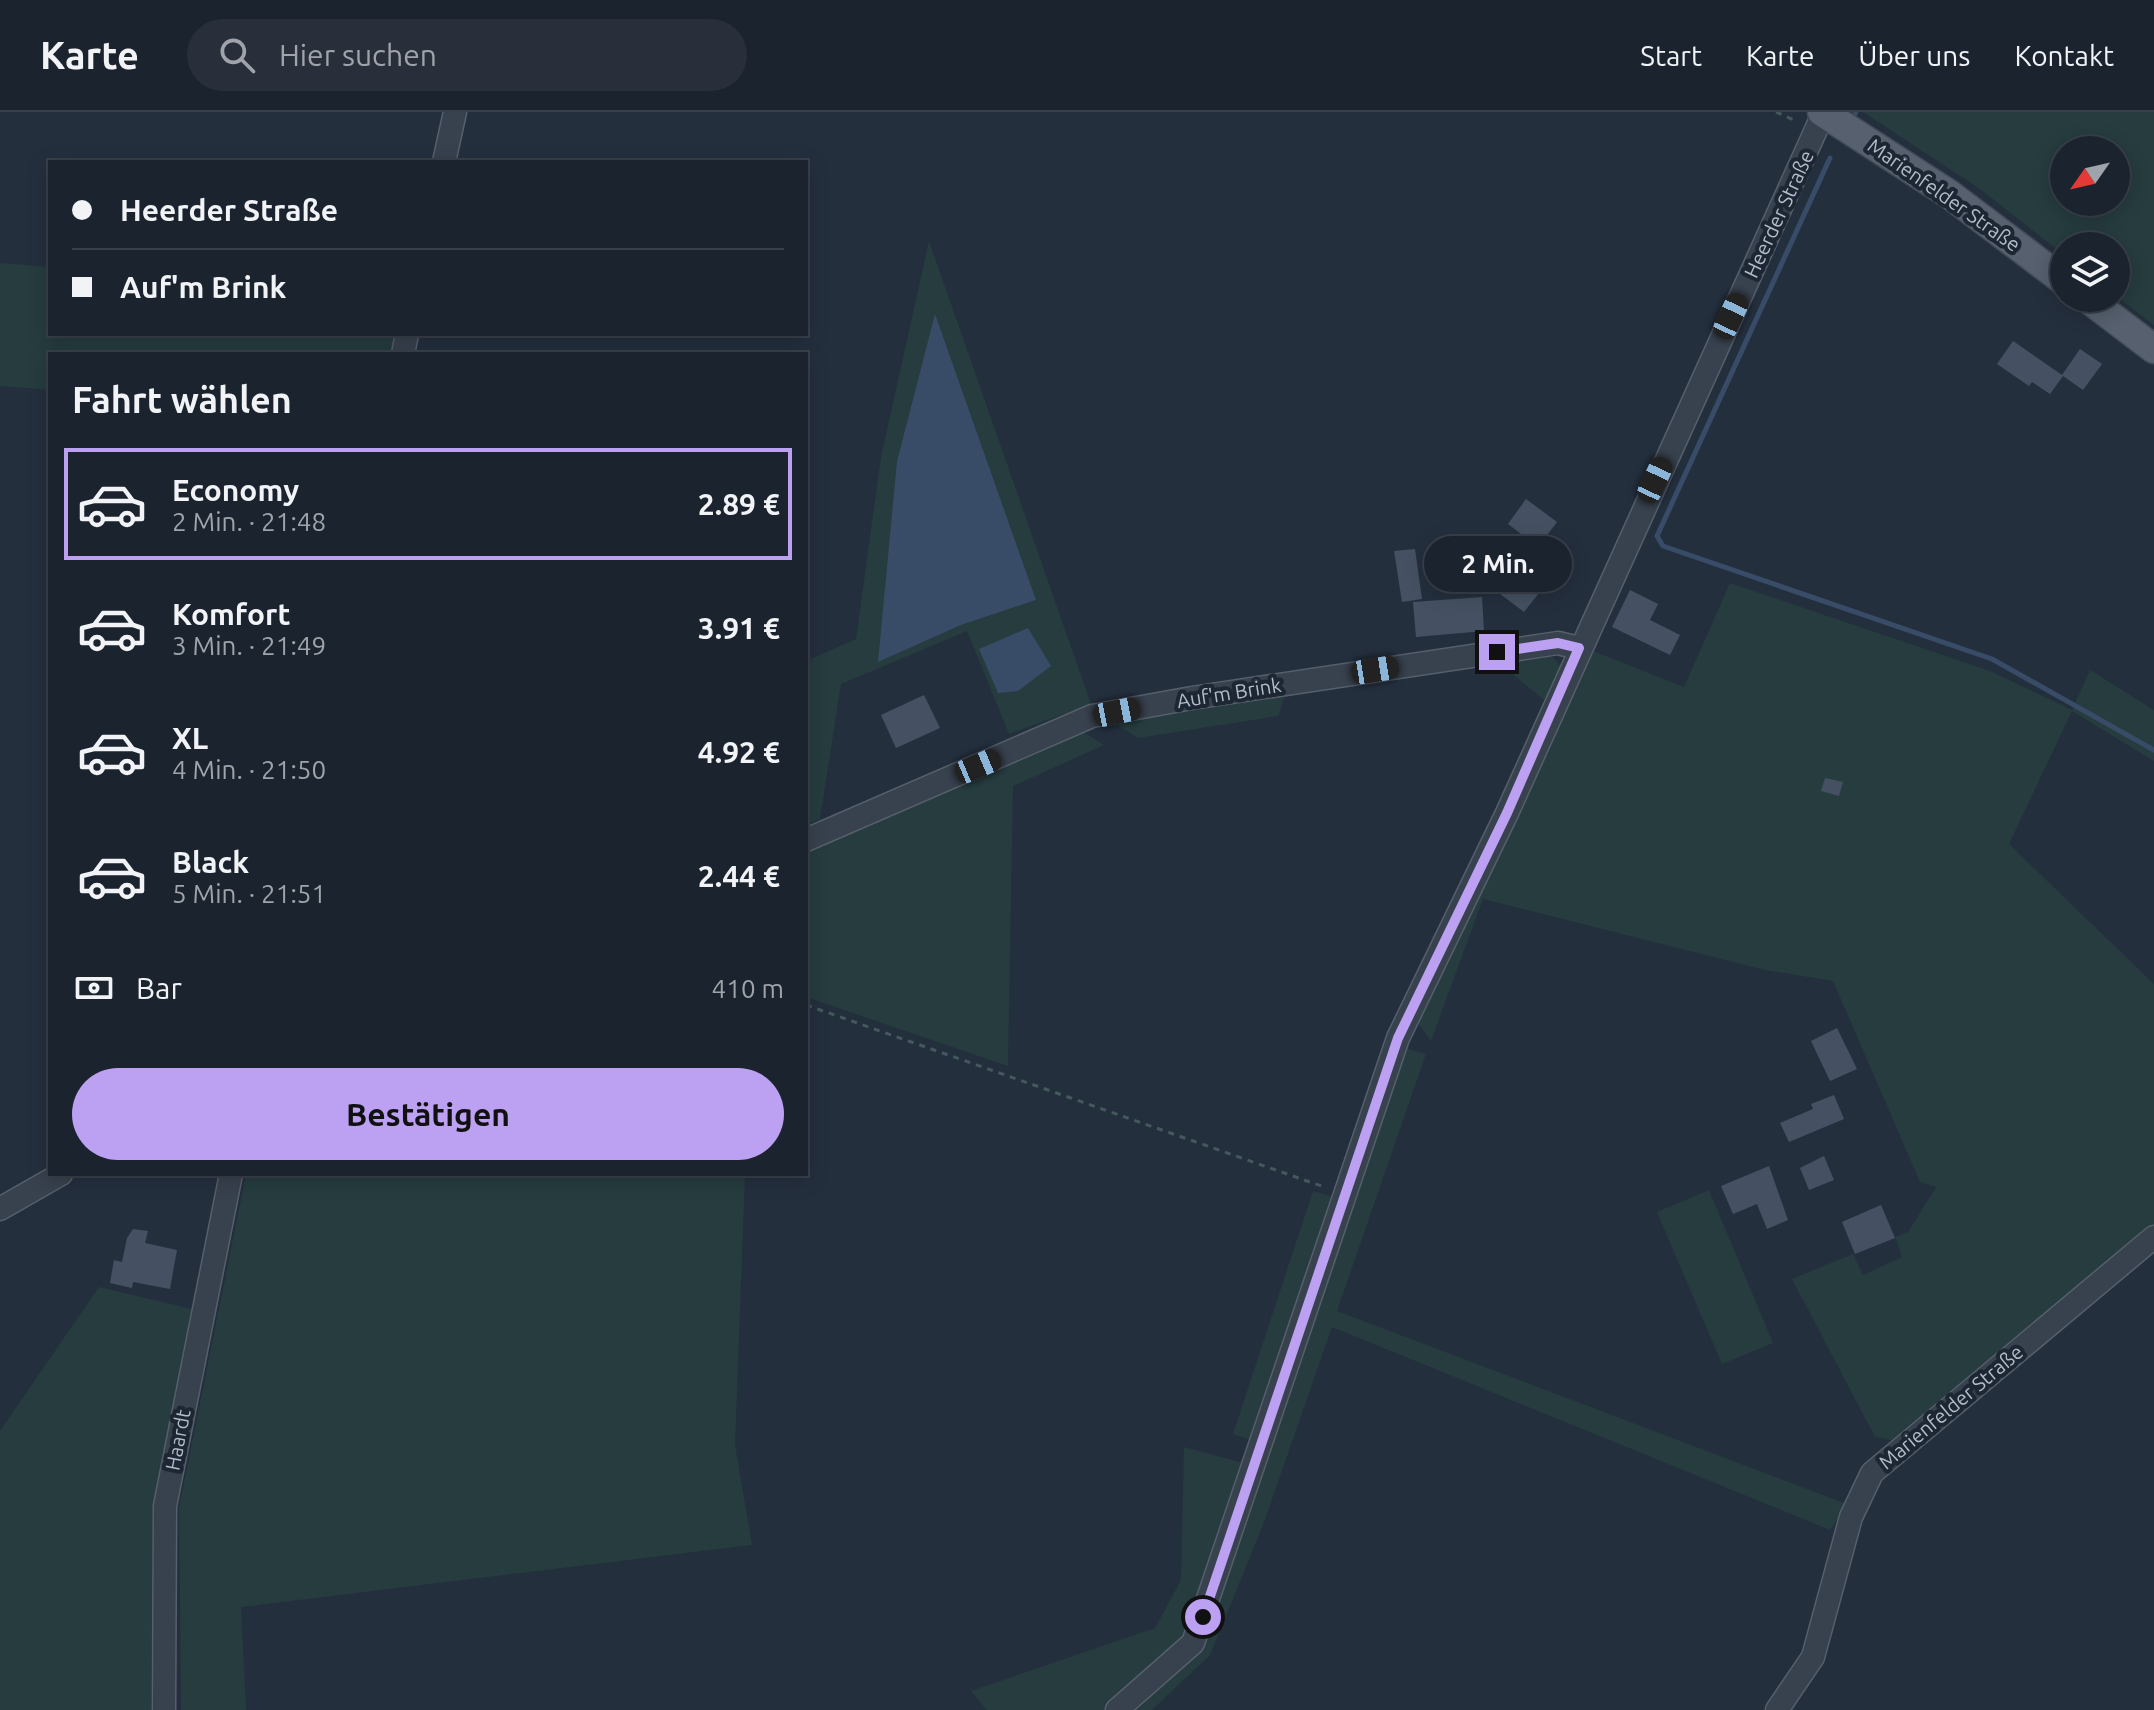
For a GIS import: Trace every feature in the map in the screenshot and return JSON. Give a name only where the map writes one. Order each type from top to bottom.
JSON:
[{"type":"main road","name":"Marienfelder Straße","points":[[1823,112],[1949,194],[2050,270]]},
{"type":"main road","points":[[2105,312],[2154,349]]},
{"type":"street","points":[[444,160],[455,112]]},
{"type":"street","name":"Heerder Straße","points":[[1117,1710],[1193,1643],[1398,1038],[1507,813],[1823,112]]},
{"type":"street","name":"Auf'm Brink","points":[[808,839],[1092,716],[1558,643],[1579,648]]},
{"type":"street","points":[[0,1209],[58,1176]]},
{"type":"street","name":"Haardt","points":[[164,1710],[165,1506],[231,1176]]},
{"type":"street","name":"Marienfelder Straße","points":[[1777,1710],[1813,1657],[1851,1517],[1872,1473],[2154,1237]]},
{"type":"path","points":[[808,1006],[1346,1194]]},
{"type":"green space","points":[[1863,112],[2154,112],[2154,325],[2130,307],[2130,232],[2050,232],[2050,244],[1980,189]]},
{"type":"green space","points":[[929,241],[1091,704],[1009,734],[967,631],[841,684],[820,819],[808,824],[808,660],[856,639],[881,457]],"holes":[[[935,315],[1036,600],[961,625],[879,661],[897,461]]]},
{"type":"green space","points":[[0,263],[48,267],[48,336],[396,336],[392,352],[48,352],[48,390],[0,386]]},
{"type":"green space","points":[[1730,583],[1990,671],[2072,710],[2090,670],[2154,710],[2154,761],[2072,711],[2009,844],[2154,984],[2154,1226],[1898,1441],[1875,1437],[1792,1279],[1853,1254],[1863,1275],[1902,1257],[1895,1237],[1908,1232],[1936,1187],[1920,1182],[1833,981],[1765,970],[1483,899],[1431,1041],[1417,1022],[1588,649],[1684,687]]},
{"type":"green space","points":[[1549,654],[1561,666],[1544,700],[1498,662]]},
{"type":"green space","points":[[1285,696],[1278,716],[1138,738],[1111,721]]},
{"type":"green space","points":[[1082,731],[1104,745],[1013,786],[1008,1066],[808,998],[808,847]]},
{"type":"green space","points":[[1404,1048],[1426,1054],[1337,1311],[1849,1505],[1830,1530],[1332,1327],[1263,1525],[1210,1655],[1152,1710],[1137,1710],[1200,1649]]},
{"type":"green space","points":[[246,1176],[745,1176],[735,1445],[752,1545],[241,1607],[246,1710],[181,1710],[179,1508]]},
{"type":"green space","points":[[1709,1190],[1773,1343],[1722,1364],[1657,1212]]},
{"type":"green space","points":[[1313,1191],[1337,1198],[1254,1441],[1233,1434]]},
{"type":"green space","points":[[99,1287],[196,1310],[153,1505],[151,1710],[0,1710],[0,1431]]},
{"type":"green space","points":[[1184,1447],[1247,1464],[1186,1638],[1104,1710],[987,1710],[971,1691],[1155,1628],[1181,1580]]},
{"type":"water","points":[[935,314],[1036,600],[961,625],[878,662],[897,461]]},
{"type":"water","points":[[1028,628],[1051,666],[1018,691],[998,693],[979,649]]},
{"type":"building","points":[[2013,341],[2062,375],[2080,349],[2102,364],[2083,390],[2063,376],[2050,394],[2032,382],[2029,386],[1997,364]]},
{"type":"building","points":[[1526,499],[1557,522],[1538,547],[1508,524]]},
{"type":"building","points":[[1415,549],[1422,599],[1402,602],[1394,551]]},
{"type":"building","points":[[1531,554],[1555,573],[1524,612],[1500,594]]},
{"type":"building","points":[[1630,590],[1658,604],[1650,620],[1680,635],[1670,655],[1612,627]]},
{"type":"building","points":[[1482,597],[1484,631],[1416,637],[1413,602]]},
{"type":"building","points":[[924,695],[940,728],[896,748],[881,715]]},
{"type":"building","points":[[1825,778],[1843,782],[1839,796],[1821,791]]},
{"type":"building","points":[[1837,1028],[1857,1069],[1830,1081],[1811,1041]]},
{"type":"building","points":[[1834,1095],[1844,1119],[1789,1142],[1780,1123],[1813,1109],[1811,1104]]},
{"type":"building","points":[[1824,1156],[1834,1180],[1809,1190],[1800,1168]]},
{"type":"building","points":[[1769,1166],[1788,1220],[1767,1229],[1757,1204],[1733,1214],[1721,1186]]},
{"type":"building","points":[[1881,1205],[1895,1238],[1855,1254],[1842,1222]]},
{"type":"building","points":[[133,1229],[148,1231],[145,1243],[177,1250],[170,1289],[133,1282],[132,1288],[110,1283],[114,1260],[122,1262],[127,1238]]},
{"type":"waterway","points":[[1830,158],[1657,536],[1663,546],[1992,659],[2154,750]]},
{"type":"route","points":[[1203,1617],[1398,1038],[1507,813],[1579,648],[1558,643],[1497,652]]}]
